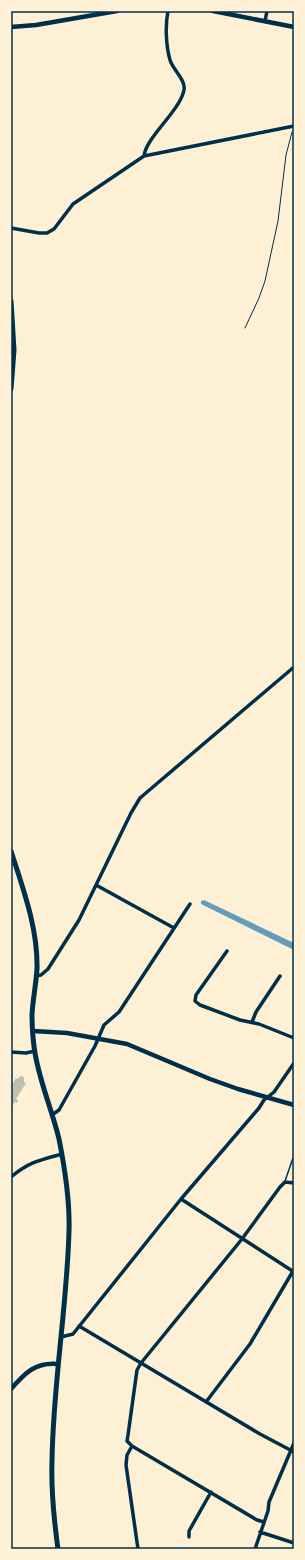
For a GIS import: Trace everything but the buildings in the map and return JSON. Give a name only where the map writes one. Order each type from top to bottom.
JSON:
[{"type":"main road","points":[[11,301],[14,350],[11,389]]},
{"type":"main road","points":[[11,851],[31,915],[35,944],[36,976],[32,1015],[37,1065],[62,1154],[66,1182],[69,1228],[52,1462],[53,1512],[58,1549]]},
{"type":"street","points":[[11,27],[36,25],[118,11]]},
{"type":"street","points":[[144,156],[149,143],[174,109],[184,92],[183,82],[170,61],[166,19],[168,11]]},
{"type":"street","points":[[213,11],[294,27]]},
{"type":"street","points":[[265,21],[267,11]]},
{"type":"street","points":[[11,228],[47,233],[54,229],[74,204],[144,156],[292,126]]},
{"type":"street","points":[[36,976],[41,975],[48,969],[76,926],[131,813],[140,798],[294,667]]},
{"type":"street","points":[[96,885],[174,928]]},
{"type":"street","points":[[52,1115],[59,1110],[104,1025],[119,1012],[190,904]]},
{"type":"street","points":[[226,950],[196,995],[195,1001],[200,1005],[240,1020],[252,1022],[294,1038]]},
{"type":"street","points":[[252,1022],[256,1012],[280,976]]},
{"type":"street","points":[[33,1031],[54,1031],[127,1044],[210,1079],[294,1105]]},
{"type":"street","points":[[11,1052],[26,1053],[35,1051]]},
{"type":"street","points":[[61,1337],[73,1334],[181,1199],[259,1108],[264,1100],[274,1092],[294,1063]]},
{"type":"street","points":[[11,1177],[23,1167],[35,1161],[62,1154]]},
{"type":"street","points":[[264,1522],[257,1520],[132,1446],[127,1441],[137,1370],[141,1363],[242,1239],[280,1187],[285,1182],[294,1182]]},
{"type":"street","points":[[181,1199],[293,1271],[250,1344],[206,1402]]},
{"type":"street","points":[[79,1326],[292,1452]]},
{"type":"street","points":[[11,1389],[34,1367],[47,1363],[58,1364]]},
{"type":"street","points":[[255,1549],[269,1502],[292,1452],[294,1443]]},
{"type":"street","points":[[132,1446],[127,1456],[126,1466],[138,1549]]},
{"type":"street","points":[[189,1537],[189,1531],[211,1492]]},
{"type":"street","points":[[260,1532],[294,1543]]},
{"type":"lane","points":[[285,1182],[293,1158]]},
{"type":"path","points":[[245,328],[265,281],[278,221],[286,155],[292,132],[292,126]]},
{"type":"water","points":[[204,900],[294,943],[294,950],[201,904],[201,901]]}]
